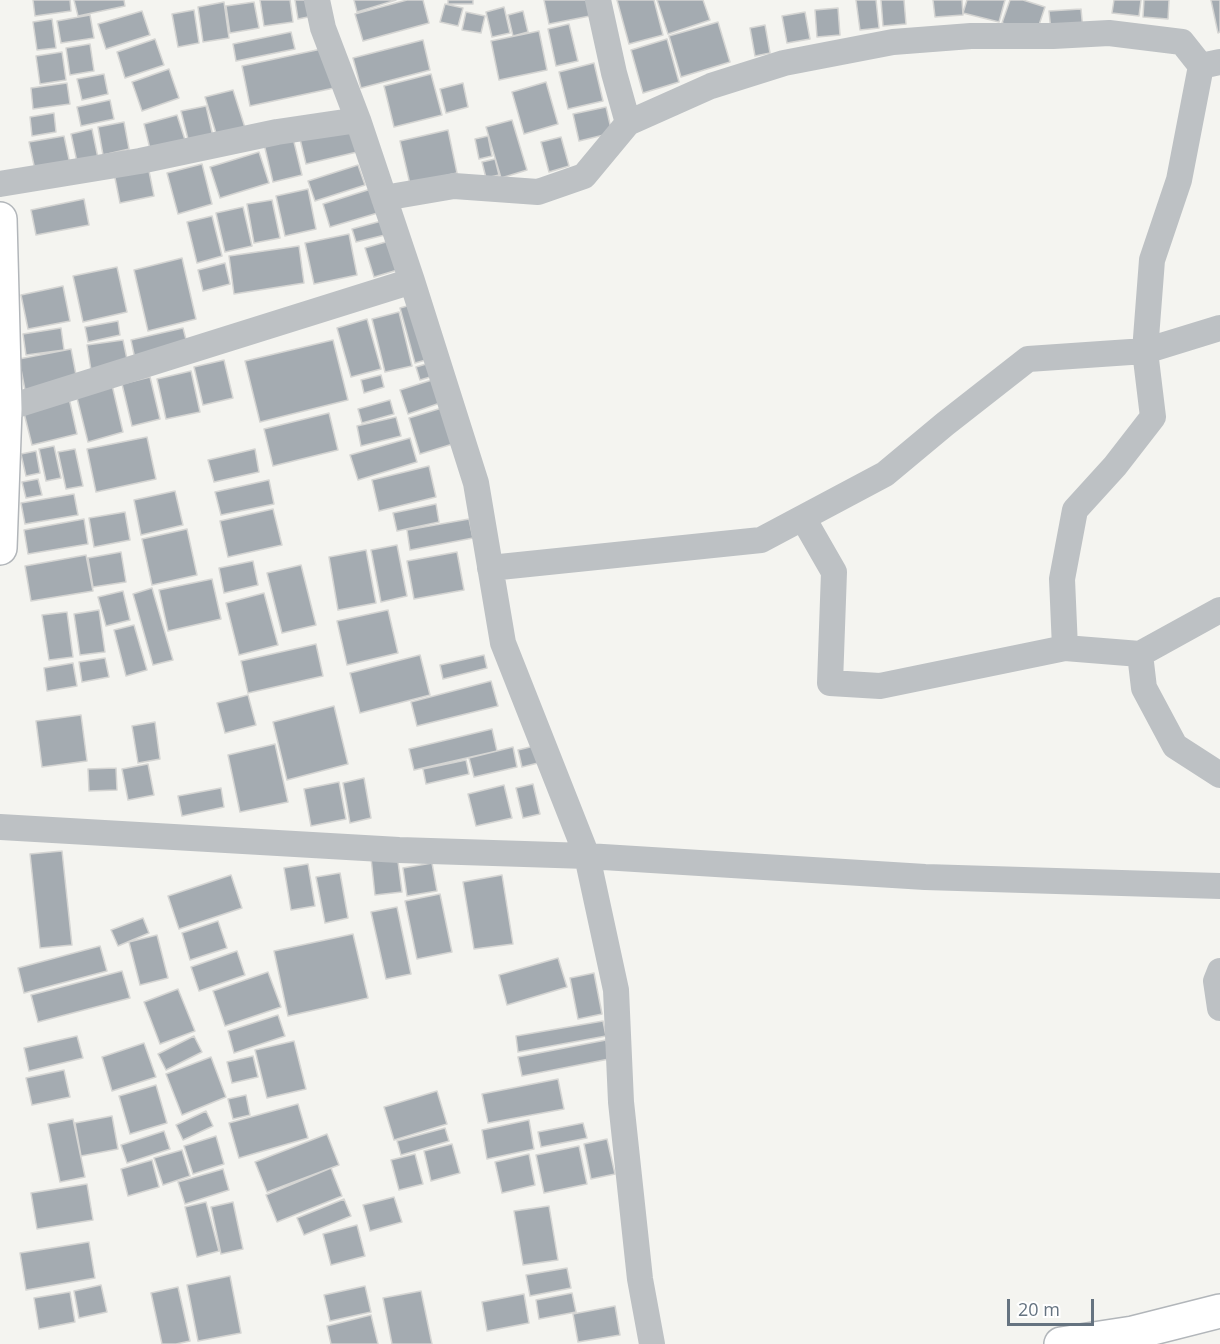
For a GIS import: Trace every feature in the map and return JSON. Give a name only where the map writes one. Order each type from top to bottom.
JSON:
[{"type":"main road","points":[[0,219],[2,409],[0,548]]},
{"type":"main road","points":[[1061,1344],[1133,1333],[1220,1311]]},
{"type":"street","points":[[317,0],[323,28],[358,120],[476,483],[502,643],[587,856],[616,990],[621,1102],[640,1279],[652,1344]]},
{"type":"street","points":[[598,0],[628,123]]},
{"type":"street","points":[[384,198],[454,186],[538,192],[584,176],[628,123],[711,86],[784,63],[893,42],[972,36],[1109,33],[1182,42],[1211,64],[1179,180],[1152,260],[1145,351],[1153,417],[1115,466],[1075,510],[1062,579],[1065,648]]},
{"type":"street","points":[[0,184],[140,161],[278,132],[358,120]]},
{"type":"street","points":[[2,409],[412,281]]},
{"type":"street","points":[[490,568],[761,540],[885,474],[1029,359],[1145,351],[1220,328]]},
{"type":"street","points":[[803,518],[834,572],[830,683],[880,686],[1065,648],[1140,654],[1220,610]]},
{"type":"street","points":[[1140,654],[1144,688],[1175,746],[1220,776]]},
{"type":"street","points":[[0,827],[399,850],[587,856],[926,877],[1220,886]]},
{"type":"street","points":[[1220,971],[1216,981],[1220,1008]]},
{"type":"building","points":[[33,0],[70,0],[71,11],[35,16]]},
{"type":"building","points":[[74,0],[124,0],[125,6],[78,16]]},
{"type":"building","points":[[260,0],[290,0],[293,22],[264,26]]},
{"type":"building","points":[[295,0],[321,0],[323,14],[298,19]]},
{"type":"building","points":[[354,0],[396,0],[357,12]]},
{"type":"building","points":[[407,0],[423,0],[429,23],[363,41],[355,14]]},
{"type":"building","points":[[448,0],[473,0],[473,4],[448,4]]},
{"type":"building","points":[[544,0],[592,0],[595,15],[549,24]]},
{"type":"building","points":[[617,0],[654,0],[663,35],[629,44]]},
{"type":"building","points":[[657,0],[703,0],[710,20],[668,34]]},
{"type":"building","points":[[856,0],[876,0],[879,28],[860,30]]},
{"type":"building","points":[[881,0],[904,0],[906,24],[883,26]]},
{"type":"building","points":[[933,0],[962,0],[963,15],[935,17]]},
{"type":"building","points":[[967,0],[1005,0],[999,22],[963,13]]},
{"type":"building","points":[[1010,0],[1023,0],[1045,7],[1036,34],[1002,23]]},
{"type":"building","points":[[1114,0],[1141,0],[1139,16],[1112,13]]},
{"type":"building","points":[[1144,0],[1169,0],[1168,19],[1143,17]]},
{"type":"building","points":[[1211,0],[1220,0],[1220,32],[1218,33]]},
{"type":"building","points":[[224,2],[229,38],[203,42],[198,7]]},
{"type":"building","points":[[254,2],[259,28],[230,33],[226,6]]},
{"type":"building","points":[[445,4],[463,8],[458,26],[440,22]]},
{"type":"building","points":[[504,7],[510,33],[492,37],[486,12]]},
{"type":"building","points":[[838,8],[840,35],[817,37],[815,10]]},
{"type":"building","points":[[1081,9],[1083,30],[1051,32],[1049,11]]},
{"type":"building","points":[[194,10],[199,43],[178,47],[172,14]]},
{"type":"building","points":[[142,11],[150,35],[106,49],[98,24]]},
{"type":"building","points":[[523,11],[528,32],[513,36],[508,15]]},
{"type":"building","points":[[466,12],[485,16],[481,33],[462,30]]},
{"type":"building","points":[[805,12],[810,39],[787,43],[782,16]]},
{"type":"building","points":[[90,15],[94,38],[61,43],[57,21]]},
{"type":"building","points":[[52,19],[56,48],[37,50],[33,22]]},
{"type":"building","points":[[718,22],[730,62],[681,77],[669,36]]},
{"type":"building","points":[[569,24],[578,61],[556,66],[548,29]]},
{"type":"building","points":[[765,25],[770,53],[755,56],[750,28]]},
{"type":"building","points":[[539,31],[547,70],[499,80],[491,41]]},
{"type":"building","points":[[291,32],[295,49],[236,61],[233,44]]},
{"type":"building","points":[[155,39],[164,65],[125,78],[117,52]]},
{"type":"building","points":[[667,39],[679,82],[643,93],[631,50]]},
{"type":"building","points":[[423,40],[430,70],[361,88],[353,58]]},
{"type":"building","points":[[90,44],[94,71],[70,75],[66,48]]},
{"type":"building","points":[[326,48],[334,88],[250,106],[242,66]]},
{"type":"building","points":[[62,52],[66,80],[40,84],[36,56]]},
{"type":"building","points":[[594,63],[603,101],[568,109],[559,72]]},
{"type":"building","points":[[169,69],[179,98],[142,111],[132,82]]},
{"type":"building","points":[[104,74],[108,94],[82,100],[77,79]]},
{"type":"building","points":[[431,74],[442,115],[394,127],[384,86]]},
{"type":"building","points":[[546,82],[558,124],[524,134],[512,92]]},
{"type":"building","points":[[67,83],[70,104],[33,109],[31,88]]},
{"type":"building","points":[[463,83],[468,107],[446,113],[440,89]]},
{"type":"building","points":[[233,90],[247,134],[219,143],[205,97]]},
{"type":"building","points":[[110,100],[114,119],[81,126],[77,107]]},
{"type":"building","points":[[206,106],[214,141],[190,147],[181,111]]},
{"type":"building","points":[[606,107],[612,133],[579,141],[573,114]]},
{"type":"building","points":[[54,113],[56,132],[32,136],[30,117]]},
{"type":"building","points":[[177,115],[186,143],[151,153],[144,124]]},
{"type":"building","points":[[512,120],[527,170],[501,178],[486,127]]},
{"type":"building","points":[[124,122],[129,149],[103,155],[98,127]]},
{"type":"building","points":[[351,127],[357,152],[306,164],[300,139]]},
{"type":"building","points":[[92,129],[98,158],[77,162],[71,134]]},
{"type":"building","points":[[448,130],[457,173],[410,184],[400,141]]},
{"type":"building","points":[[64,136],[70,164],[35,170],[29,142]]},
{"type":"building","points":[[488,136],[492,156],[479,159],[475,139]]},
{"type":"building","points":[[561,137],[569,166],[549,172],[541,142]]},
{"type":"building","points":[[293,138],[302,175],[273,182],[264,144]]},
{"type":"building","points":[[259,152],[269,183],[220,198],[210,167]]},
{"type":"building","points":[[495,159],[499,175],[486,178],[482,162]]},
{"type":"building","points":[[147,161],[154,196],[120,203],[113,168]]},
{"type":"building","points":[[202,164],[212,204],[178,214],[167,173]]},
{"type":"building","points":[[358,165],[365,185],[315,201],[308,181]]},
{"type":"building","points":[[374,188],[381,212],[330,227],[323,204]]},
{"type":"building","points":[[308,189],[316,229],[285,236],[276,196]]},
{"type":"building","points":[[84,199],[89,225],[36,235],[31,210]]},
{"type":"building","points":[[272,200],[280,238],[254,243],[247,204]]},
{"type":"building","points":[[243,207],[252,246],[225,252],[216,213]]},
{"type":"building","points":[[212,216],[222,256],[197,263],[187,222]]},
{"type":"building","points":[[385,220],[389,234],[356,242],[352,229]]},
{"type":"building","points":[[349,234],[357,275],[314,284],[305,243]]},
{"type":"building","points":[[396,239],[404,268],[374,277],[365,248]]},
{"type":"building","points":[[299,246],[304,283],[234,294],[229,256]]},
{"type":"building","points":[[182,258],[196,319],[148,331],[134,270]]},
{"type":"building","points":[[225,263],[230,284],[203,291],[198,270]]},
{"type":"building","points":[[117,267],[127,312],[83,322],[73,276]]},
{"type":"building","points":[[63,286],[70,321],[28,329],[21,295]]},
{"type":"building","points":[[418,303],[433,358],[415,363],[400,308]]},
{"type":"building","points":[[399,312],[412,366],[385,372],[372,319]]},
{"type":"building","points":[[367,319],[381,369],[351,377],[337,328]]},
{"type":"building","points":[[118,321],[120,335],[88,342],[85,327]]},
{"type":"building","points":[[61,328],[64,350],[26,355],[23,334]]},
{"type":"building","points":[[183,328],[188,347],[135,359],[131,340]]},
{"type":"building","points":[[123,340],[128,364],[91,370],[87,345]]},
{"type":"building","points":[[333,340],[348,400],[260,422],[245,361]]},
{"type":"building","points":[[71,349],[77,380],[25,390],[19,359]]},
{"type":"building","points":[[224,360],[233,398],[203,405],[194,367]]},
{"type":"building","points":[[433,362],[437,375],[420,380],[416,367]]},
{"type":"building","points":[[191,371],[200,412],[166,419],[157,379]]},
{"type":"building","points":[[381,375],[384,387],[364,393],[361,380]]},
{"type":"building","points":[[150,377],[160,419],[132,426],[122,384]]},
{"type":"building","points":[[435,379],[443,402],[408,414],[400,390]]},
{"type":"building","points":[[112,385],[123,432],[88,442],[76,394]]},
{"type":"building","points":[[69,398],[77,434],[32,445],[23,409]]},
{"type":"building","points":[[390,400],[394,414],[362,423],[358,409]]},
{"type":"building","points":[[445,407],[456,443],[420,454],[409,418]]},
{"type":"building","points":[[329,413],[338,450],[273,466],[264,429]]},
{"type":"building","points":[[396,417],[401,436],[361,446],[357,426]]},
{"type":"building","points":[[147,437],[156,479],[96,492],[87,449]]},
{"type":"building","points":[[410,438],[417,462],[358,480],[350,455]]},
{"type":"building","points":[[54,446],[61,478],[46,481],[39,449]]},
{"type":"building","points":[[75,449],[83,486],[66,489],[58,452]]},
{"type":"building","points":[[255,449],[259,472],[214,482],[208,460]]},
{"type":"building","points":[[36,451],[40,473],[26,476],[21,454]]},
{"type":"building","points":[[429,466],[436,497],[379,511],[372,480]]},
{"type":"building","points":[[38,479],[42,495],[26,498],[22,482]]},
{"type":"building","points":[[269,480],[274,504],[221,515],[215,492]]},
{"type":"building","points":[[175,491],[183,525],[141,535],[134,500]]},
{"type":"building","points":[[74,494],[78,515],[25,524],[21,503]]},
{"type":"building","points":[[436,504],[439,522],[397,531],[393,513]]},
{"type":"building","points":[[273,509],[282,545],[228,557],[220,521]]},
{"type":"building","points":[[125,512],[130,540],[94,547],[89,518]]},
{"type":"building","points":[[84,519],[88,544],[28,554],[24,530]]},
{"type":"building","points":[[469,519],[473,538],[410,550],[407,530]]},
{"type":"building","points":[[187,529],[197,575],[152,585],[142,539]]},
{"type":"building","points":[[397,545],[407,596],[381,602],[371,550]]},
{"type":"building","points":[[366,550],[376,603],[338,610],[329,557]]},
{"type":"building","points":[[121,552],[126,582],[93,587],[88,558]]},
{"type":"building","points":[[457,552],[464,590],[414,599],[407,561]]},
{"type":"building","points":[[86,555],[93,591],[31,601],[25,566]]},
{"type":"building","points":[[253,561],[258,585],[224,593],[219,568]]},
{"type":"building","points":[[301,565],[316,625],[282,633],[267,573]]},
{"type":"building","points":[[212,579],[221,619],[168,631],[159,590]]},
{"type":"building","points":[[152,588],[173,660],[153,665],[133,594]]},
{"type":"building","points":[[123,591],[130,620],[106,626],[98,597]]},
{"type":"building","points":[[264,593],[278,645],[239,655],[226,603]]},
{"type":"building","points":[[99,610],[105,652],[80,655],[74,614]]},
{"type":"building","points":[[388,610],[398,653],[347,665],[337,621]]},
{"type":"building","points":[[67,612],[73,657],[49,660],[42,615]]},
{"type":"building","points":[[134,625],[147,670],[126,676],[114,630]]},
{"type":"building","points":[[316,644],[323,676],[248,693],[241,661]]},
{"type":"building","points":[[420,655],[430,695],[360,713],[350,673]]},
{"type":"building","points":[[484,655],[487,668],[443,679],[440,665]]},
{"type":"building","points":[[105,658],[109,677],[82,682],[79,662]]},
{"type":"building","points":[[73,663],[77,686],[47,691],[44,668]]},
{"type":"building","points":[[491,681],[498,706],[417,726],[411,702]]},
{"type":"building","points":[[248,695],[256,725],[225,733],[217,703]]},
{"type":"building","points":[[334,706],[348,764],[287,780],[273,722]]},
{"type":"building","points":[[81,715],[87,761],[42,767],[36,721]]},
{"type":"building","points":[[155,722],[160,759],[138,763],[132,726]]},
{"type":"building","points":[[492,729],[497,751],[414,770],[409,749]]},
{"type":"building","points":[[275,744],[288,802],[240,812],[228,755]]},
{"type":"building","points":[[542,744],[546,761],[522,767],[518,750]]},
{"type":"building","points":[[513,747],[517,767],[474,777],[469,758]]},
{"type":"building","points":[[466,760],[469,774],[426,784],[423,769]]},
{"type":"building","points":[[148,764],[154,795],[128,800],[122,769]]},
{"type":"building","points":[[116,768],[117,790],[89,791],[88,769]]},
{"type":"building","points":[[364,778],[371,818],[350,823],[343,783]]},
{"type":"building","points":[[339,782],[346,819],[311,826],[304,789]]},
{"type":"building","points":[[533,784],[540,814],[523,818],[516,788]]},
{"type":"building","points":[[504,785],[512,818],[476,826],[468,794]]},
{"type":"building","points":[[221,788],[224,807],[182,816],[178,796]]},
{"type":"building","points":[[62,851],[72,945],[40,948],[30,854]]},
{"type":"building","points":[[397,854],[402,892],[375,895],[371,858]]},
{"type":"building","points":[[432,863],[437,891],[407,896],[403,868]]},
{"type":"building","points":[[308,864],[315,906],[291,910],[284,868]]},
{"type":"building","points":[[340,873],[348,918],[325,923],[316,877]]},
{"type":"building","points":[[231,875],[242,908],[179,929],[168,896]]},
{"type":"building","points":[[502,875],[513,944],[474,949],[463,882]]},
{"type":"building","points":[[440,894],[452,952],[417,959],[405,901]]},
{"type":"building","points":[[397,907],[411,974],[386,979],[371,912]]},
{"type":"building","points":[[143,918],[149,933],[118,946],[111,930]]},
{"type":"building","points":[[218,921],[227,948],[190,960],[182,933]]},
{"type":"building","points":[[353,934],[368,998],[288,1016],[274,951]]},
{"type":"building","points":[[157,935],[168,978],[140,985],[129,942]]},
{"type":"building","points":[[100,946],[107,971],[24,993],[18,968]]},
{"type":"building","points":[[237,951],[245,975],[199,991],[191,967]]},
{"type":"building","points":[[558,958],[567,987],[507,1005],[499,975]]},
{"type":"building","points":[[122,971],[130,998],[38,1022],[31,995]]},
{"type":"building","points":[[268,972],[281,1007],[225,1026],[213,991]]},
{"type":"building","points":[[594,973],[602,1014],[578,1019],[570,978]]},
{"type":"building","points":[[178,989],[195,1031],[160,1044],[144,1002]]},
{"type":"building","points":[[278,1015],[285,1036],[234,1053],[228,1031]]},
{"type":"building","points":[[603,1021],[606,1036],[518,1052],[516,1036]]},
{"type":"building","points":[[77,1036],[83,1058],[29,1071],[24,1048]]},
{"type":"building","points":[[194,1036],[202,1052],[166,1070],[158,1054]]},
{"type":"building","points":[[606,1040],[609,1059],[522,1076],[518,1057]]},
{"type":"building","points":[[294,1041],[306,1089],[267,1098],[255,1050]]},
{"type":"building","points":[[144,1043],[156,1077],[112,1091],[102,1057]]},
{"type":"building","points":[[253,1056],[258,1077],[232,1083],[227,1062]]},
{"type":"building","points":[[211,1057],[226,1097],[182,1115],[166,1074]]},
{"type":"building","points":[[64,1070],[70,1097],[32,1105],[26,1078]]},
{"type":"building","points":[[558,1079],[564,1109],[488,1123],[482,1094]]},
{"type":"building","points":[[156,1085],[167,1123],[130,1134],[119,1096]]},
{"type":"building","points":[[437,1091],[447,1124],[394,1140],[384,1107]]},
{"type":"building","points":[[246,1095],[250,1115],[233,1119],[228,1099]]},
{"type":"building","points":[[298,1104],[308,1138],[239,1158],[229,1123]]},
{"type":"building","points":[[206,1111],[213,1126],[183,1140],[176,1125]]},
{"type":"building","points":[[112,1116],[118,1149],[81,1156],[75,1123]]},
{"type":"building","points":[[73,1119],[85,1177],[60,1182],[48,1124]]},
{"type":"building","points":[[529,1120],[534,1149],[487,1159],[482,1130]]},
{"type":"building","points":[[583,1123],[587,1138],[541,1147],[538,1132]]},
{"type":"building","points":[[445,1128],[449,1141],[401,1155],[397,1141]]},
{"type":"building","points":[[164,1131],[170,1149],[127,1163],[121,1145]]},
{"type":"building","points":[[327,1134],[339,1165],[267,1192],[255,1162]]},
{"type":"building","points":[[216,1136],[224,1164],[193,1174],[184,1146]]},
{"type":"building","points":[[607,1139],[615,1174],[591,1179],[584,1144]]},
{"type":"building","points":[[452,1144],[460,1173],[431,1181],[424,1151]]},
{"type":"building","points":[[579,1146],[587,1184],[544,1193],[536,1155]]},
{"type":"building","points":[[182,1150],[190,1176],[163,1185],[154,1158]]},
{"type":"building","points":[[415,1154],[423,1184],[399,1190],[391,1160]]},
{"type":"building","points":[[529,1154],[535,1185],[502,1193],[495,1162]]},
{"type":"building","points":[[152,1160],[159,1187],[128,1196],[121,1169]]},
{"type":"building","points":[[331,1168],[342,1196],[277,1222],[266,1195]]},
{"type":"building","points":[[223,1169],[229,1190],[185,1204],[178,1182]]},
{"type":"building","points":[[87,1184],[93,1220],[37,1229],[31,1193]]},
{"type":"building","points":[[394,1197],[402,1222],[370,1231],[363,1205]]},
{"type":"building","points":[[344,1199],[351,1216],[304,1235],[297,1218]]},
{"type":"building","points":[[206,1202],[219,1251],[197,1257],[185,1207]]},
{"type":"building","points":[[233,1202],[243,1249],[221,1254],[211,1207]]},
{"type":"building","points":[[549,1206],[558,1260],[523,1265],[514,1211]]},
{"type":"building","points":[[357,1225],[365,1256],[331,1265],[323,1234]]},
{"type":"building","points":[[89,1242],[95,1278],[26,1290],[20,1253]]},
{"type":"building","points":[[567,1268],[571,1288],[530,1296],[526,1275]]},
{"type":"building","points":[[230,1276],[241,1333],[198,1341],[187,1285]]},
{"type":"building","points":[[101,1285],[107,1312],[79,1318],[74,1291]]},
{"type":"building","points":[[365,1286],[371,1312],[330,1321],[324,1295]]},
{"type":"building","points":[[178,1287],[190,1341],[162,1344],[151,1293]]},
{"type":"building","points":[[421,1291],[432,1344],[392,1344],[383,1298]]},
{"type":"building","points":[[70,1292],[75,1322],[39,1329],[34,1298]]},
{"type":"building","points":[[572,1293],[576,1312],[539,1319],[536,1300]]},
{"type":"building","points":[[524,1294],[529,1323],[487,1331],[482,1302]]},
{"type":"building","points":[[615,1306],[620,1335],[578,1342],[573,1314]]},
{"type":"building","points":[[371,1315],[378,1344],[331,1344],[327,1326]]}]
